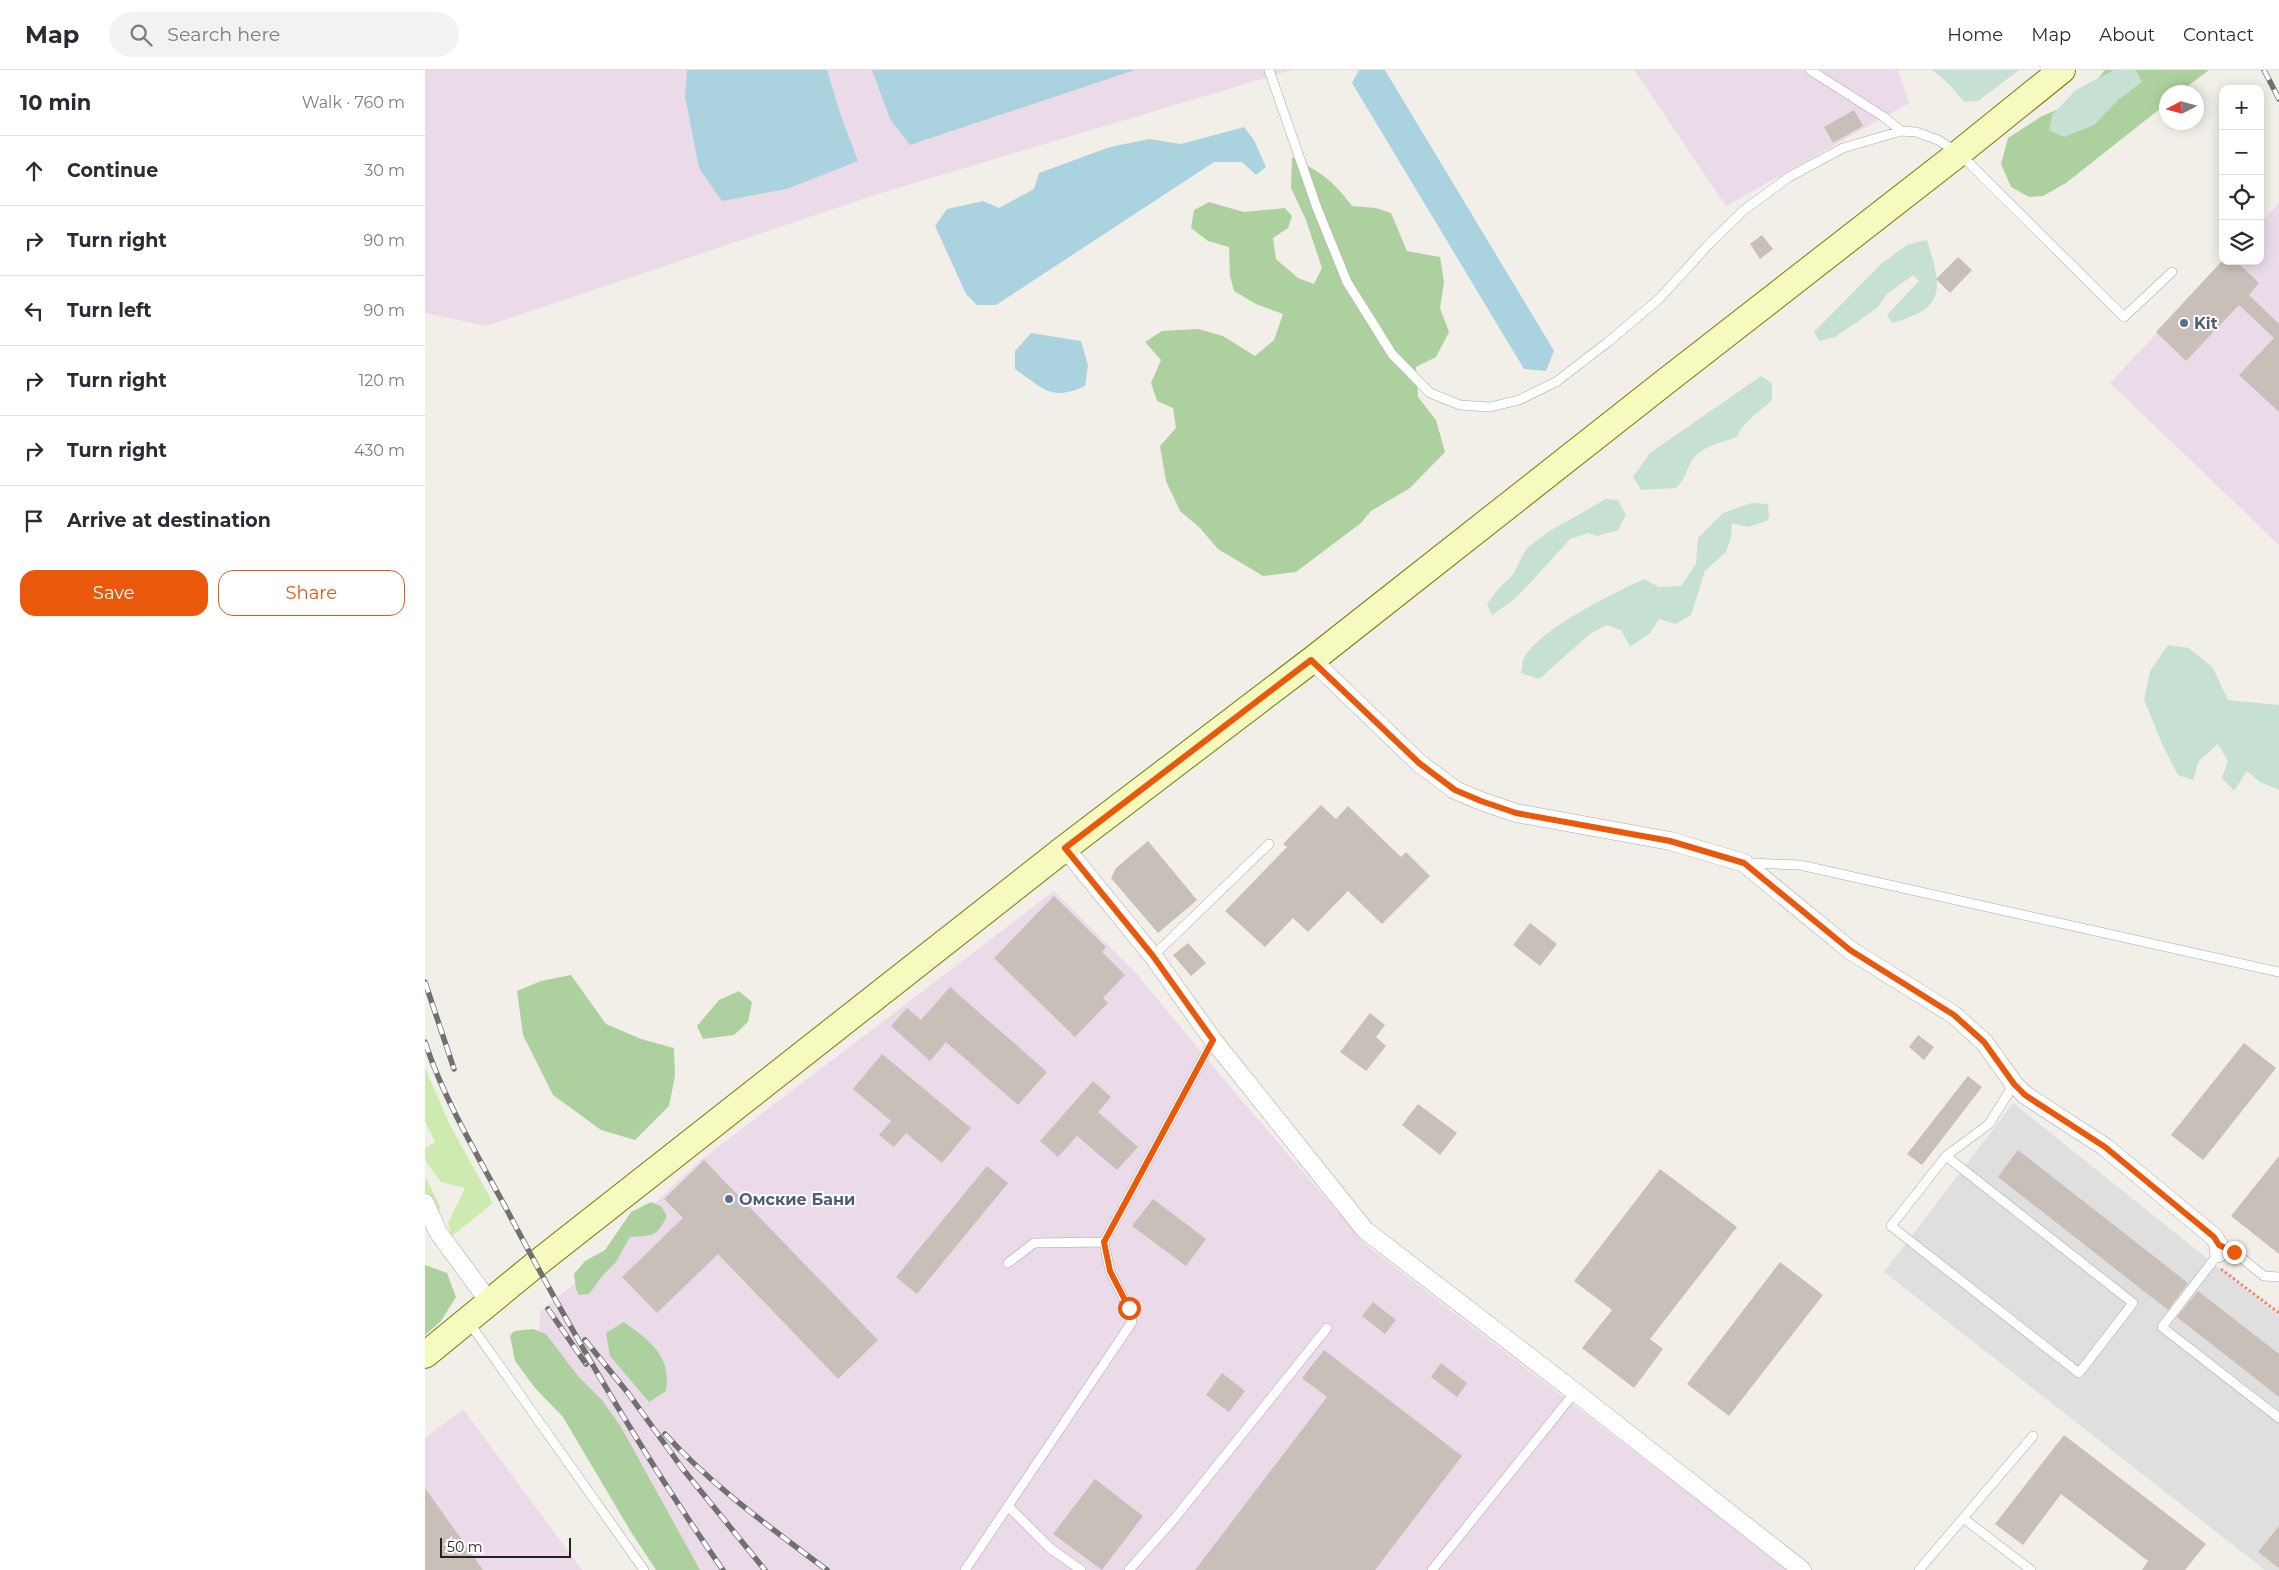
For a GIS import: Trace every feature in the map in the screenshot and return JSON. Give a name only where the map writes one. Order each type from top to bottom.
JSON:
[{"type":"street","points":[[425,1355],[535,1264],[1065,848],[1311,660],[1959,153],[2062,70]]},
{"type":"street","points":[[1311,660],[1419,763],[1455,790],[1516,813],[1670,841],[1744,863],[1850,950],[1954,1015],[1984,1042],[2014,1084],[2025,1095],[2105,1147],[2214,1237],[2217,1253]]},
{"type":"street","points":[[1065,848],[1153,956],[1213,1040],[1365,1230],[1802,1570]]},
{"type":"street","points":[[425,1203],[438,1232],[490,1303]]},
{"type":"lane","points":[[1269,70],[1317,208],[1347,282],[1393,354],[1430,392],[1460,405],[1490,406],[1519,400],[1556,382],[1608,342],[1660,298],[1710,243],[1744,210],[1789,177],[1843,148],[1901,131],[1916,132],[1938,140],[1959,153],[2026,222],[2124,317],[2171,272]]},
{"type":"lane","points":[[1809,70],[1883,117],[1901,131]]},
{"type":"lane","points":[[1153,956],[1269,844]]},
{"type":"lane","points":[[1744,863],[1800,865],[2279,972]]},
{"type":"lane","points":[[965,1570],[1132,1322],[1129,1308],[1110,1271],[1104,1242],[1213,1040]]},
{"type":"lane","points":[[1946,1156],[2133,1303],[2079,1373],[1891,1226],[1946,1156],[1989,1124],[2014,1084]]},
{"type":"lane","points":[[1008,1263],[1033,1243],[1104,1242]]},
{"type":"lane","points":[[2279,1278],[2263,1276],[2234,1252],[2217,1253],[2162,1327],[2279,1418]]},
{"type":"lane","points":[[468,1321],[644,1570]]},
{"type":"lane","points":[[1129,1570],[1175,1518],[1327,1328]]},
{"type":"lane","points":[[1432,1570],[1575,1392]]},
{"type":"lane","points":[[1919,1570],[2033,1436]]},
{"type":"lane","points":[[1008,1506],[1051,1549],[1081,1570]]},
{"type":"lane","points":[[1963,1518],[2031,1570]]},
{"type":"path","points":[[2217,1253],[2279,1313]]},
{"type":"shaded area","points":[[425,70],[1292,70],[881,193],[486,326],[425,313]]},
{"type":"shaded area","points":[[1634,70],[1898,70],[1909,103],[1726,206]]},
{"type":"shaded area","points":[[2279,203],[2279,545],[2110,383],[2220,265],[2264,265],[2264,219]]},
{"type":"shaded area","points":[[1054,891],[1136,973],[1231,1088],[1366,1245],[1788,1570],[671,1570],[538,1368],[540,1312],[594,1267],[660,1198],[701,1160]]},
{"type":"shaded area","points":[[2013,1103],[2279,1316],[2279,1570],[2265,1570],[1884,1272]]},
{"type":"shaded area","points":[[463,1409],[582,1570],[425,1570],[425,1438]]},
{"type":"green space","points":[[1932,70],[2019,70],[1978,101],[1964,102],[1949,84]]},
{"type":"green space","points":[[2105,70],[2209,70],[2189,85],[2159,85],[2159,110],[2066,183],[2043,196],[2029,197],[2011,187],[2001,164],[2008,138],[2042,116],[2080,100]]},
{"type":"green space","points":[[2114,70],[2136,70],[2142,82],[2118,100],[2094,125],[2064,137],[2049,130],[2052,115],[2076,90]]},
{"type":"green space","points":[[1292,157],[1325,177],[1352,206],[1376,208],[1391,213],[1407,251],[1440,257],[1444,282],[1440,308],[1449,332],[1436,357],[1416,367],[1418,397],[1436,420],[1445,452],[1410,488],[1371,511],[1361,523],[1296,572],[1263,576],[1218,549],[1199,527],[1180,511],[1166,481],[1160,446],[1176,428],[1173,408],[1157,401],[1151,383],[1161,360],[1145,342],[1162,331],[1198,329],[1223,336],[1255,356],[1274,340],[1283,314],[1256,304],[1234,291],[1230,276],[1229,247],[1208,241],[1191,228],[1194,210],[1209,202],[1244,212],[1285,208],[1292,216],[1288,228],[1273,238],[1276,259],[1298,278],[1314,284],[1322,268],[1306,220],[1291,188]]},
{"type":"green space","points":[[1927,240],[1936,272],[1937,284],[1936,294],[1923,311],[1892,323],[1887,315],[1919,281],[1913,275],[1887,294],[1878,307],[1867,315],[1835,337],[1819,341],[1814,332],[1882,263],[1907,245]]},
{"type":"green space","points":[[1761,376],[1772,383],[1772,400],[1743,426],[1737,437],[1711,446],[1699,453],[1676,488],[1641,490],[1633,477],[1650,453]]},
{"type":"green space","points":[[1606,499],[1618,500],[1626,515],[1618,530],[1597,536],[1588,533],[1570,539],[1512,601],[1492,615],[1487,604],[1498,589],[1513,575],[1526,549],[1548,532]]},
{"type":"green space","points":[[1752,503],[1768,504],[1769,517],[1767,521],[1748,527],[1732,523],[1731,537],[1726,552],[1705,571],[1691,615],[1676,624],[1659,619],[1650,633],[1630,647],[1621,630],[1606,625],[1590,634],[1539,679],[1521,673],[1524,658],[1532,647],[1545,635],[1578,613],[1644,579],[1659,587],[1681,586],[1696,564],[1698,538],[1723,513]]},
{"type":"green space","points":[[2168,645],[2189,648],[2213,668],[2228,700],[2279,705],[2279,790],[2260,782],[2247,771],[2234,791],[2222,778],[2228,761],[2218,744],[2199,761],[2193,780],[2178,775],[2163,746],[2144,700],[2150,671]]},
{"type":"green space","points":[[571,975],[606,1024],[641,1039],[674,1048],[675,1076],[669,1106],[635,1140],[601,1130],[553,1095],[523,1035],[517,991],[541,981]]},
{"type":"green space","points":[[739,991],[752,1002],[748,1022],[734,1035],[703,1039],[697,1026],[719,1000]]},
{"type":"green space","points":[[425,1068],[451,1127],[493,1203],[452,1236],[448,1223],[465,1188],[441,1182],[425,1160],[425,1148],[435,1142],[425,1121]]},
{"type":"green space","points":[[425,1176],[441,1208],[425,1219]]},
{"type":"green space","points":[[651,1202],[661,1206],[667,1216],[657,1232],[630,1237],[616,1262],[589,1294],[579,1295],[576,1289],[574,1274],[585,1261],[605,1250],[631,1212]]},
{"type":"green space","points":[[425,1265],[447,1273],[456,1297],[441,1321],[425,1335]]},
{"type":"green space","points":[[624,1322],[657,1350],[666,1368],[666,1391],[649,1402],[610,1356],[606,1333]]},
{"type":"green space","points":[[533,1329],[546,1334],[578,1376],[602,1400],[621,1427],[700,1570],[656,1570],[631,1532],[563,1417],[535,1388],[515,1361],[510,1336],[514,1331]]},
{"type":"water","points":[[687,70],[827,70],[841,116],[858,161],[787,189],[722,201],[699,168],[685,96]]},
{"type":"water","points":[[872,70],[1135,70],[910,145],[890,119]]},
{"type":"water","points":[[1359,70],[1385,70],[1554,351],[1546,371],[1524,369],[1352,83]]},
{"type":"water","points":[[1244,127],[1254,140],[1266,167],[1256,175],[1242,162],[1214,162],[996,305],[977,305],[966,294],[935,226],[947,209],[983,201],[999,208],[1034,189],[1039,173],[1110,147],[1149,139],[1181,144]]},
{"type":"water","points":[[1031,333],[1081,341],[1088,365],[1085,386],[1073,391],[1055,393],[1040,387],[1015,369],[1015,351]]},
{"type":"building","points":[[1854,110],[1863,126],[1833,143],[1824,127]]},
{"type":"building","points":[[1762,235],[1773,249],[1760,259],[1750,244]]},
{"type":"building","points":[[1958,257],[1972,270],[1950,293],[1936,279]]},
{"type":"building","points":[[2219,264],[2240,265],[2259,283],[2249,295],[2279,324],[2279,412],[2239,375],[2274,338],[2239,305],[2186,361],[2156,332]]},
{"type":"building","points":[[1321,805],[1336,819],[1348,806],[1401,857],[1406,852],[1430,876],[1382,924],[1348,891],[1308,932],[1293,918],[1265,947],[1225,911],[1287,847],[1283,844]]},
{"type":"building","points":[[1148,841],[1197,900],[1158,933],[1111,878],[1116,868]]},
{"type":"building","points":[[1054,896],[1106,947],[1102,952],[1125,975],[1103,998],[1108,1003],[1075,1037],[994,958]]},
{"type":"building","points":[[1530,923],[1557,944],[1540,966],[1513,945]]},
{"type":"building","points":[[1188,943],[1206,963],[1191,976],[1173,955]]},
{"type":"building","points":[[950,987],[1047,1072],[1018,1105],[946,1042],[930,1061],[891,1026],[907,1008],[921,1020]]},
{"type":"building","points":[[1370,1013],[1385,1025],[1376,1037],[1386,1046],[1366,1071],[1340,1052]]},
{"type":"building","points":[[1918,1035],[1934,1047],[1924,1060],[1909,1047]]},
{"type":"building","points":[[2244,1043],[2276,1068],[2203,1160],[2171,1135]]},
{"type":"building","points":[[882,1054],[971,1128],[942,1163],[906,1133],[894,1147],[879,1135],[891,1121],[853,1089]]},
{"type":"building","points":[[1968,1076],[1982,1087],[1922,1165],[1907,1154]]},
{"type":"building","points":[[1093,1081],[1111,1097],[1098,1112],[1138,1147],[1117,1170],[1077,1136],[1058,1157],[1040,1141]]},
{"type":"building","points":[[1418,1104],[1457,1133],[1440,1155],[1402,1125]]},
{"type":"building","points":[[2018,1150],[2188,1283],[2168,1310],[1998,1177]]},
{"type":"building","points":[[2279,1156],[2279,1254],[2231,1216]]},
{"type":"building","points":[[704,1160],[878,1340],[838,1379],[718,1254],[657,1313],[622,1277],[683,1218],[664,1199]]},
{"type":"building","points":[[987,1166],[1008,1183],[917,1294],[896,1277]]},
{"type":"building","points":[[1660,1169],[1737,1227],[1650,1339],[1663,1349],[1634,1388],[1582,1348],[1612,1310],[1574,1281]]},
{"type":"building","points":[[1153,1199],[1206,1239],[1186,1266],[1132,1226]]},
{"type":"building","points":[[1780,1262],[1823,1295],[1729,1416],[1687,1384]]},
{"type":"building","points":[[2198,1291],[2279,1354],[2279,1397],[2177,1317]]},
{"type":"building","points":[[1373,1302],[1396,1320],[1385,1334],[1362,1316]]},
{"type":"building","points":[[1324,1350],[1462,1456],[1375,1570],[1195,1570],[1327,1397],[1302,1378]]},
{"type":"building","points":[[1441,1363],[1467,1383],[1457,1397],[1431,1377]]},
{"type":"building","points":[[1222,1373],[1245,1391],[1229,1412],[1206,1395]]},
{"type":"building","points":[[2064,1435],[2206,1544],[2185,1570],[2142,1570],[2148,1561],[2061,1494],[2023,1545],[1995,1524]]},
{"type":"building","points":[[1095,1479],[1143,1516],[1102,1570],[1053,1534]]},
{"type":"building","points":[[425,1488],[483,1570],[425,1570]]},
{"type":"building","points":[[2279,1526],[2279,1568],[2258,1552]]},
{"type":"railway","points":[[2264,70],[2279,99]]},
{"type":"railway","points":[[425,982],[454,1069]]},
{"type":"railway","points":[[425,1042],[442,1086],[463,1128],[558,1304],[637,1439],[723,1570]]},
{"type":"railway","points":[[548,1309],[586,1364]]},
{"type":"railway","points":[[585,1340],[628,1393],[682,1468],[765,1570]]},
{"type":"railway","points":[[665,1434],[722,1489],[827,1570]]},
{"type":"place","name":"Kit","points":[[2184,323]]},
{"type":"place","name":"Омские Бани","points":[[729,1199]]},
{"type":"route","points":[[1129,1308],[1110,1271],[1104,1242],[1213,1040],[1153,956],[1065,848],[1311,660],[1419,763],[1455,790],[1516,813],[1670,841],[1744,863],[1850,950],[1954,1015],[1984,1042],[2003,1066],[2014,1084],[2025,1095],[2105,1147],[2214,1237],[2219,1245],[2234,1252]]}]
